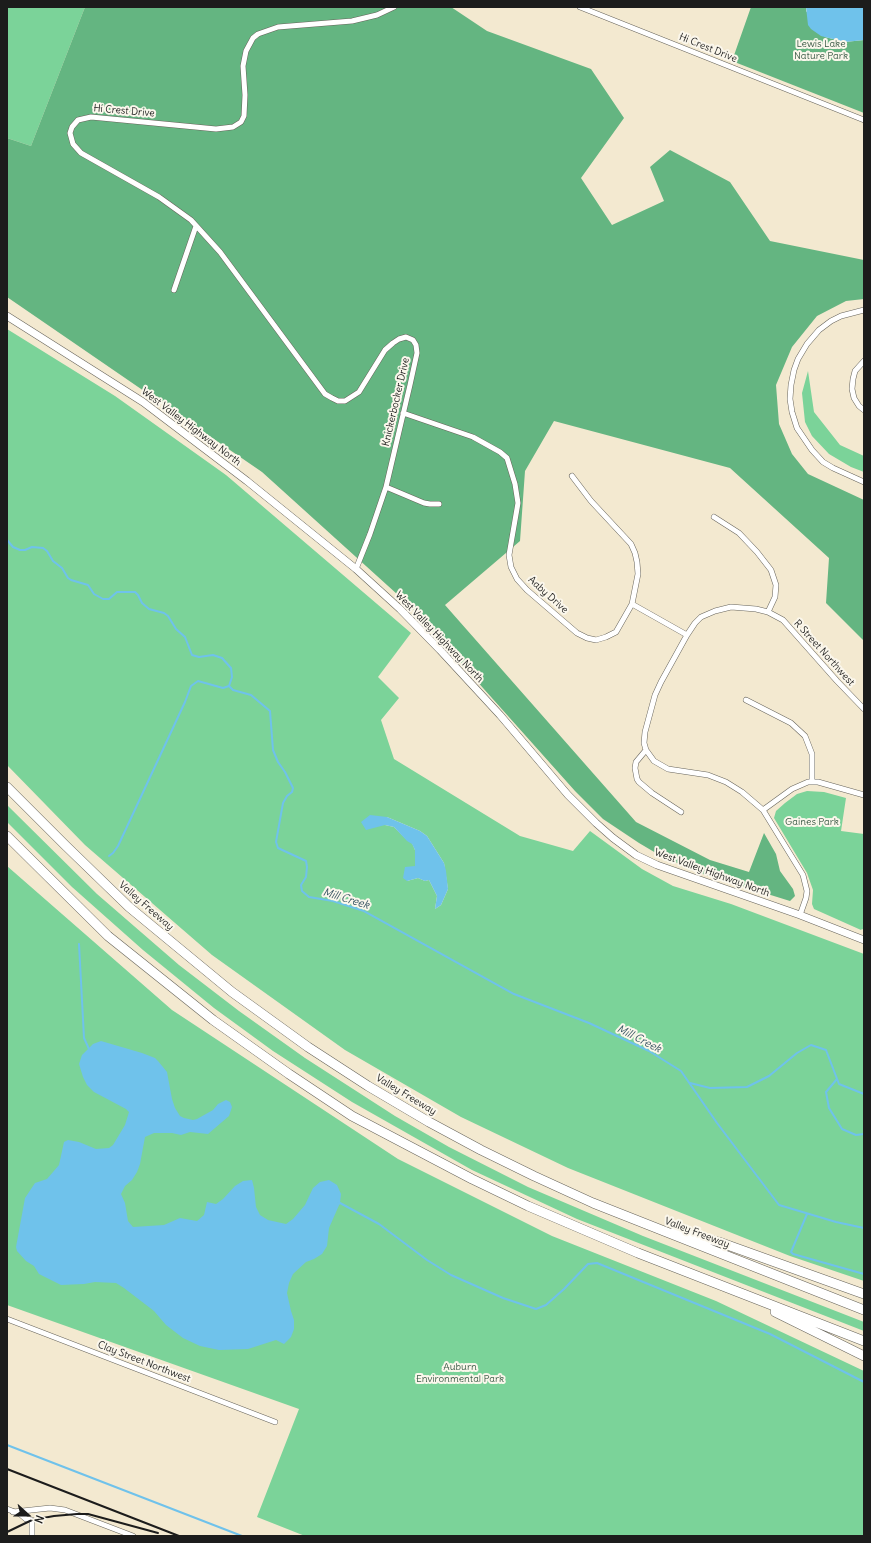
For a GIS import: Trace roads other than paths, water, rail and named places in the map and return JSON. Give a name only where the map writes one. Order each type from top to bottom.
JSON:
[{"type":"highway","name":"Valley Freeway","points":[[7,787],[129,907],[232,992],[308,1047],[368,1086],[429,1122],[540,1179],[635,1221],[864,1310]]},
{"type":"highway","points":[[7,836],[108,936],[213,1020],[289,1074],[352,1116],[472,1179],[528,1206],[638,1254],[864,1341]]},
{"type":"highway","points":[[635,1221],[720,1242],[864,1294]]},
{"type":"highway","points":[[721,1286],[864,1356]]},
{"type":"main road","name":"West Valley Highway North","points":[[7,316],[143,402],[246,481],[356,569],[400,609],[440,650],[500,715],[568,795],[596,823],[636,855],[657,865],[800,915],[864,940]]},
{"type":"street","name":"Hi Crest Drive","points":[[338,401],[325,394],[220,252],[196,226],[183,214],[159,197],[80,154],[73,144],[70,136],[72,127],[76,122],[82,118],[91,117],[216,129],[233,127],[240,122],[244,116],[245,95],[242,66],[246,51],[253,38],[258,34],[278,27],[352,21],[377,15],[394,7]]},
{"type":"street","name":"Hi Crest Drive","points":[[580,7],[864,120]]},
{"type":"street","points":[[174,290],[196,226]]},
{"type":"street","points":[[864,310],[841,316],[831,321],[819,330],[807,344],[798,359],[794,370],[790,399],[797,428],[812,450],[823,462],[864,482]]},
{"type":"street","name":"Knickerbocker Drive","points":[[338,401],[345,401],[359,392],[385,350],[393,343],[400,339],[406,338],[412,340],[416,345],[416,353],[386,486],[370,534],[356,569]]},
{"type":"street","points":[[864,361],[856,371],[853,378],[852,389],[854,398],[859,406],[864,410]]},
{"type":"street","name":"Aaby Drive","points":[[403,413],[473,437],[494,448],[507,458],[515,484],[518,503],[508,555],[511,567],[517,579],[527,590],[577,633],[587,638],[596,640],[616,632],[632,604],[638,574],[635,553],[631,544],[591,501],[572,476]]},
{"type":"street","points":[[386,486],[424,503],[439,504]]},
{"type":"street","points":[[714,517],[739,533],[757,552],[770,570],[776,585],[775,597],[768,612]]},
{"type":"street","points":[[632,604],[687,635]]},
{"type":"street","name":"R Street Northwest","points":[[646,750],[644,743],[645,732],[660,682],[695,623],[701,617],[715,610],[731,607],[756,609],[768,612],[783,620],[864,709]]},
{"type":"street","points":[[746,700],[791,723],[805,736],[812,754],[812,781]]},
{"type":"street","points":[[681,812],[652,793],[637,779],[635,768],[636,762],[646,750],[654,762],[668,769],[708,775],[726,782],[742,792],[763,810],[803,875],[807,891],[800,915]]},
{"type":"street","points":[[763,810],[792,789],[812,781],[864,795]]},
{"type":"street","name":"Clay Street Northwest","points":[[7,1319],[275,1422]]},
{"type":"street","points":[[13,1512],[50,1508],[65,1510],[133,1536]]},
{"type":"street","points":[[7,1509],[20,1514],[26,1520],[32,1520],[32,1536]]},
{"type":"water","points":[[806,7],[864,7],[864,40],[845,42],[821,36],[808,25]]},
{"type":"water","points":[[370,815],[387,817],[420,831],[427,836],[444,863],[446,871],[448,889],[441,905],[435,909],[437,896],[429,880],[425,881],[418,878],[407,881],[403,878],[405,867],[415,866],[415,850],[412,844],[407,841],[394,827],[385,825],[366,830],[361,822]]},
{"type":"water","points":[[101,1041],[155,1058],[167,1072],[172,1099],[180,1116],[193,1120],[197,1119],[213,1110],[218,1104],[226,1100],[230,1102],[232,1107],[229,1116],[208,1134],[190,1132],[181,1135],[172,1133],[154,1133],[145,1137],[137,1172],[132,1180],[125,1186],[121,1194],[125,1203],[128,1221],[133,1227],[164,1225],[180,1218],[197,1221],[204,1215],[207,1202],[216,1204],[235,1186],[243,1181],[252,1180],[256,1207],[260,1215],[268,1220],[286,1224],[293,1219],[305,1205],[313,1188],[320,1182],[329,1180],[337,1185],[341,1194],[340,1203],[329,1228],[327,1246],[322,1254],[306,1262],[293,1274],[289,1283],[287,1293],[294,1320],[294,1329],[291,1337],[284,1344],[276,1340],[248,1349],[219,1350],[200,1346],[183,1338],[166,1325],[154,1311],[116,1283],[95,1282],[61,1285],[39,1274],[34,1266],[26,1261],[17,1251],[16,1247],[25,1198],[35,1183],[47,1179],[59,1165],[64,1142],[68,1140],[79,1142],[96,1149],[109,1148],[113,1145],[125,1125],[129,1112],[94,1092],[87,1085],[79,1064],[82,1055],[93,1044]]},
{"type":"waterway","name":"Mill Creek","points":[[7,540],[13,547],[20,550],[25,550],[32,547],[43,548],[47,551],[53,561],[62,568],[68,578],[88,585],[94,594],[103,599],[109,599],[117,592],[135,592],[142,603],[149,609],[164,613],[168,616],[176,629],[185,637],[192,655],[199,657],[213,655],[222,658],[231,668],[232,677],[229,686],[233,690],[251,695],[270,711],[273,750],[293,788],[292,792],[287,796],[283,803],[276,842],[278,848],[306,861],[306,877],[301,885],[302,891],[309,897],[333,901],[364,911],[514,994],[589,1023],[649,1051],[681,1071],[717,1123],[779,1205],[836,1222],[864,1228]]},
{"type":"waterway","points":[[109,856],[118,846],[191,686],[198,681],[223,688],[229,686]]},
{"type":"waterway","points":[[79,944],[84,1038],[89,1049]]},
{"type":"waterway","points":[[690,1083],[710,1088],[747,1087],[769,1076],[797,1053],[811,1045],[826,1050],[839,1084],[864,1094]]},
{"type":"waterway","points":[[837,1079],[826,1092],[829,1108],[842,1129],[856,1135],[864,1134]]},
{"type":"waterway","points":[[338,1204],[340,1203],[379,1224],[427,1260],[451,1275],[503,1298],[536,1309],[546,1305],[588,1264],[597,1263],[770,1334],[864,1382]]},
{"type":"waterway","points":[[807,1214],[791,1252],[793,1254],[864,1274]]},
{"type":"waterway","points":[[7,1445],[242,1536]]},
{"type":"railway","points":[[7,1469],[179,1536]]},
{"type":"railway","points":[[7,1532],[32,1520],[54,1516],[88,1514],[158,1533]]},
{"type":"park label","name":"Lewis Lake Nature Park","points":[[821,50]]},
{"type":"park label","name":"Gaines Park","points":[[812,822]]},
{"type":"park label","name":"Auburn Environmental Park","points":[[460,1372]]}]
